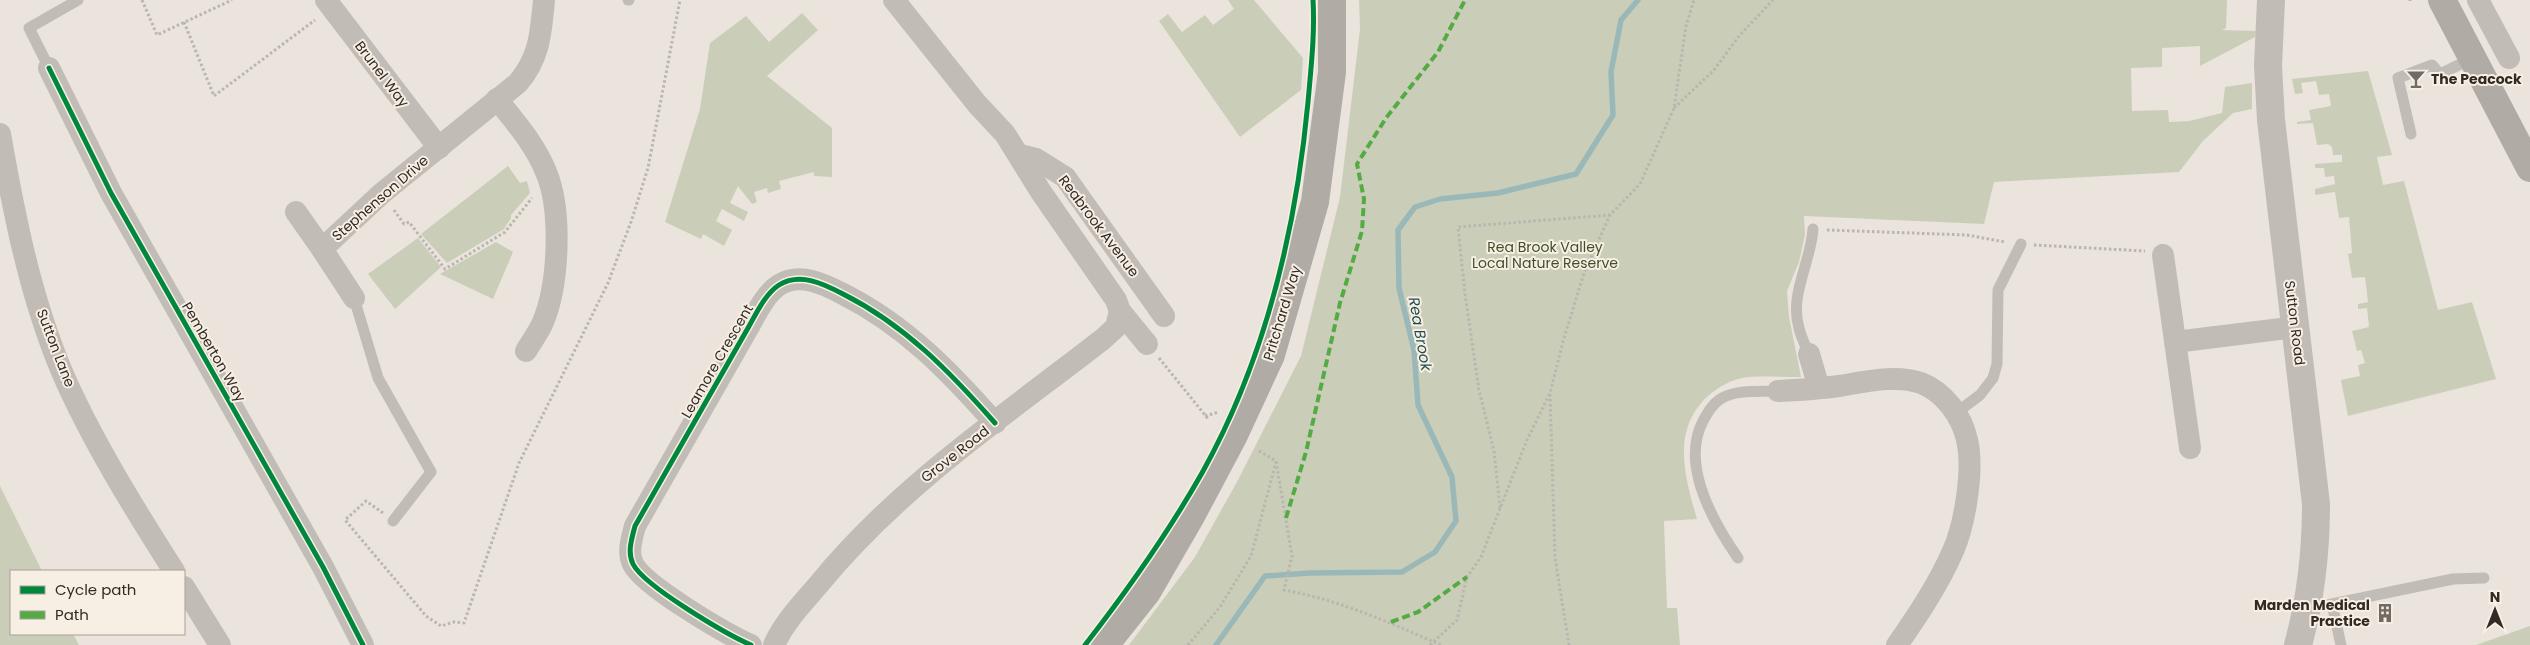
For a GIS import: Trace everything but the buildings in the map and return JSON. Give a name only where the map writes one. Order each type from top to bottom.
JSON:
[{"type":"main road","name":"Pritchard Way","points":[[1105,645],[1147,592],[1181,533],[1234,437],[1272,355],[1315,202],[1332,72],[1332,0]]},
{"type":"main road","points":[[2442,0],[2529,166]]},
{"type":"street","name":"Stephenson Drive","points":[[322,249],[381,194],[518,82],[530,68],[538,47],[544,0]]},
{"type":"street","name":"Reabrook Avenue","points":[[894,0],[1020,155],[1041,192],[1116,300],[1120,311]]},
{"type":"street","name":"Sutton Road","points":[[2271,0],[2268,66],[2269,104],[2277,186],[2296,327],[2316,504],[2316,550],[2320,607],[2298,645]]},
{"type":"street","points":[[2478,0],[2510,58]]},
{"type":"street","name":"Brunel Way","points":[[328,4],[438,148]]},
{"type":"street","name":"Pemberton Way","points":[[49,68],[111,193],[323,567],[363,645]]},
{"type":"street","points":[[497,99],[536,152],[552,187],[557,225],[551,291],[543,321],[526,351]]},
{"type":"street","name":"Sutton Lane","points":[[0,134],[31,281],[62,372],[102,450],[173,570]]},
{"type":"street","name":"Reabrook Avenue","points":[[1020,155],[1036,159],[1065,177],[1164,316]]},
{"type":"street","name":"Stephenson Drive","points":[[296,212],[354,298]]},
{"type":"street","points":[[2155,260],[2175,342],[2190,448]]},
{"type":"street","name":"Leamore Crescent","points":[[751,645],[715,625],[644,579],[632,563],[630,544],[635,526],[748,328],[766,298],[778,286],[792,280],[811,280],[849,297],[892,321],[942,365],[995,423]]},
{"type":"street","points":[[1120,311],[1147,344]]},
{"type":"street","name":"Grove Road","points":[[774,645],[787,622],[853,543],[925,476],[1103,339],[1116,327],[1120,311]]},
{"type":"street","points":[[2175,342],[2296,327]]},
{"type":"street","points":[[1809,354],[1819,388]]},
{"type":"street","points":[[1778,391],[1819,388],[1874,380],[1901,380],[1920,383],[1940,393],[1956,414],[1967,440],[1969,468],[1965,506],[1954,550],[1931,596],[1897,645]]},
{"type":"street","points":[[185,589],[220,645]]},
{"type":"lane","name":"Pemberton Way","points":[[49,68],[29,28],[78,0]]},
{"type":"lane","points":[[2411,134],[2398,78],[2432,65],[2440,74],[2473,58]]},
{"type":"lane","points":[[1809,354],[1798,327],[1797,303],[1813,229]]},
{"type":"lane","points":[[1956,414],[1980,395],[1992,378],[1997,364],[1998,290],[2021,244]]},
{"type":"lane","points":[[354,298],[378,378],[431,472],[392,521]]},
{"type":"lane","points":[[1738,558],[1724,538],[1703,493],[1697,469],[1696,445],[1700,427],[1709,409],[1722,398],[1735,393],[1778,391]]},
{"type":"lane","points":[[2341,645],[2320,607],[2453,579],[2484,578]]},
{"type":"path","points":[[142,0],[157,35],[232,0]]},
{"type":"path","points":[[392,521],[366,501],[345,520],[426,616],[441,626],[454,622],[464,623],[519,463],[608,283],[631,222],[648,168],[680,0]]},
{"type":"path","points":[[1432,643],[1440,638],[1457,620],[1467,577],[1481,557],[1527,440],[1550,393],[1564,338],[1584,273],[1610,215],[1640,184],[1674,108],[1686,26],[1694,0]]},
{"type":"path","points":[[1674,108],[1714,70],[1739,36],[1773,0]]},
{"type":"path","points":[[184,22],[214,96],[328,4]]},
{"type":"path","points":[[381,194],[404,224],[409,222],[445,269],[505,232],[536,194],[552,187]]},
{"type":"path","points":[[1500,508],[1494,451],[1479,390],[1464,294],[1458,227],[1610,215]]},
{"type":"path","points":[[1813,229],[1967,235],[2021,244],[2155,260]]},
{"type":"path","points":[[1147,344],[1208,420]]},
{"type":"path","points":[[1550,393],[1555,558],[1569,645]]},
{"type":"path","points":[[1205,416],[1216,412]]},
{"type":"path","points":[[1259,451],[1276,461],[1292,556],[1284,590],[1316,596],[1360,610],[1432,643],[1441,645]]},
{"type":"path","points":[[1188,645],[1220,607],[1251,556],[1276,461]]},
{"type":"green space","points":[[1228,0],[1254,0],[1303,58],[1301,90],[1240,137],[1159,21],[1168,14],[1182,32],[1205,15],[1213,25],[1234,9]]},
{"type":"green space","name":"Rea Brook Valley Local Nature Reserve","points":[[1359,0],[2227,0],[2226,28],[2222,30],[2256,31],[2255,37],[2200,66],[2200,46],[2162,48],[2162,67],[2131,68],[2132,111],[2168,110],[2169,122],[2189,121],[2222,113],[2225,87],[2252,83],[2252,109],[2233,113],[2203,141],[2179,172],[1994,182],[1984,224],[1804,216],[1805,235],[1799,262],[1787,291],[1789,317],[1801,377],[1748,377],[1731,382],[1707,397],[1696,410],[1689,425],[1685,439],[1685,471],[1697,519],[1664,521],[1667,608],[1677,608],[1680,645],[1129,645],[1195,557],[1238,480],[1301,356],[1340,197],[1360,29]]},
{"type":"green space","points":[[802,13],[818,30],[767,76],[832,128],[832,177],[814,176],[814,172],[779,181],[781,189],[768,193],[767,188],[754,192],[757,202],[752,204],[738,186],[730,203],[748,212],[744,221],[722,209],[716,221],[732,230],[724,246],[703,234],[701,239],[665,222],[700,109],[710,43],[746,16],[769,42]]},
{"type":"green space","points":[[2368,71],[2392,155],[2377,157],[2383,185],[2404,181],[2438,310],[2472,302],[2496,379],[2348,416],[2341,380],[2360,376],[2358,365],[2365,363],[2361,350],[2357,351],[2352,331],[2369,327],[2367,308],[2358,309],[2358,304],[2368,302],[2365,277],[2352,278],[2348,254],[2352,253],[2349,217],[2339,218],[2335,192],[2315,195],[2315,189],[2335,184],[2334,176],[2325,177],[2324,168],[2315,168],[2315,164],[2342,162],[2342,155],[2333,155],[2332,147],[2328,144],[2317,145],[2313,123],[2297,124],[2297,122],[2311,120],[2309,110],[2331,106],[2329,94],[2319,95],[2316,81],[2301,83],[2303,93],[2295,94],[2292,79]]},
{"type":"green space","points":[[508,166],[520,183],[527,181],[530,193],[511,215],[504,229],[447,263],[421,234]]},
{"type":"green space","points":[[418,238],[441,267],[395,309],[368,274]]},
{"type":"green space","points":[[496,242],[513,252],[493,299],[440,274]]},
{"type":"green space","points":[[0,486],[42,570],[10,570],[10,635],[74,635],[79,645],[0,645]]},
{"type":"green space","points":[[2530,626],[2530,645],[2476,645]]},
{"type":"waterway","name":"Rea Brook","points":[[1216,645],[1265,576],[1310,573],[1402,572],[1435,552],[1456,521],[1452,477],[1418,405],[1414,350],[1399,288],[1398,230],[1415,207],[1440,199],[1498,193],[1576,174],[1613,115],[1611,72],[1621,20],[1638,0]]},
{"type":"marked path","points":[[1286,518],[1306,452],[1340,303],[1362,231],[1364,199],[1357,164],[1386,118],[1438,52],[1465,0]]},
{"type":"marked path","points":[[1391,622],[1418,612],[1467,577]]},
{"type":"cycle path","points":[[1085,645],[1146,561],[1202,473],[1224,430],[1260,340],[1286,246],[1303,150],[1313,38],[1313,0]]},
{"type":"cycle path","points":[[49,68],[111,193],[323,567],[363,645]]},
{"type":"cycle path","points":[[751,645],[687,609],[653,584],[633,564],[630,550],[635,526],[765,299],[774,289],[787,281],[803,279],[820,283],[865,306],[887,320],[925,351],[995,423]]},
{"type":"place","name":"The Peacock","points":[[2416,79]]},
{"type":"place","name":"Marden Medical Practice","points":[[2385,613]]}]
